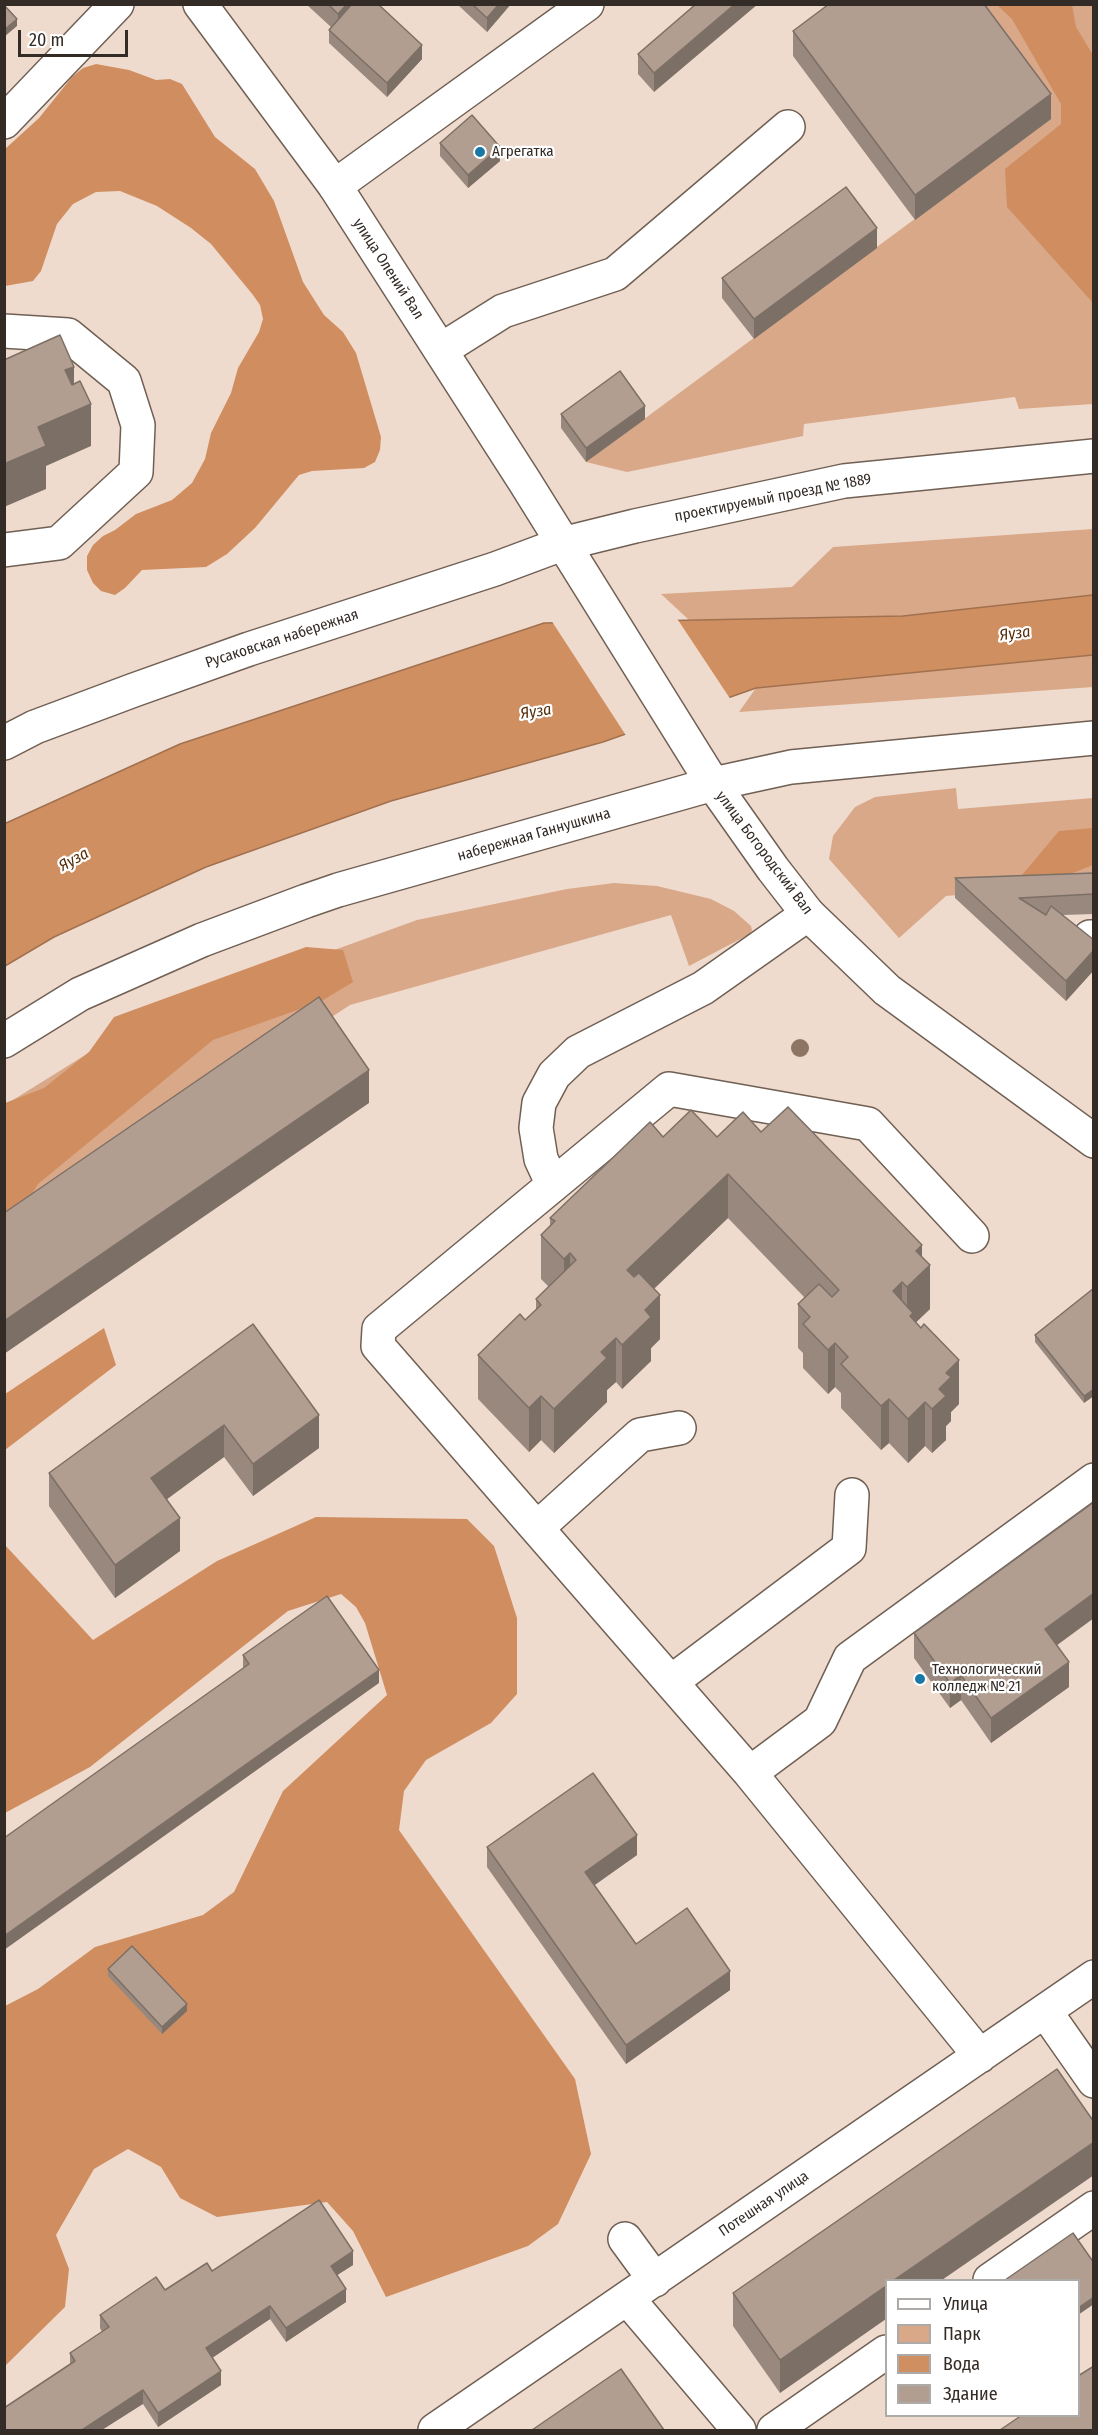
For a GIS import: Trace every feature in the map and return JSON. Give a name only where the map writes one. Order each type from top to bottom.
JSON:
[{"type":"main road","points":[[4,122],[117,4]]},
{"type":"main road","name":"улица Олений Вал","points":[[200,4],[335,186],[562,544]]},
{"type":"main road","points":[[335,186],[587,4]]},
{"type":"main road","points":[[441,350],[503,311],[615,274],[788,127]]},
{"type":"main road","points":[[4,332],[68,335],[124,381],[138,425],[136,472],[59,543],[4,550]]},
{"type":"main road","name":"проектируемый проезд № 1889","points":[[562,544],[844,481],[1094,456]]},
{"type":"main road","name":"улица Богородский Вал","points":[[562,544],[713,784],[808,914],[888,990],[1094,1141]]},
{"type":"main road","name":"Русаковская набережная","points":[[4,743],[35,728],[123,694],[249,649],[495,569],[562,544]]},
{"type":"main road","name":"набережная Ганнушкина","points":[[4,1041],[80,994],[202,940],[338,890],[713,784],[791,767],[1094,738]]},
{"type":"main road","points":[[553,1185],[541,1159],[536,1128],[539,1103],[554,1075],[578,1052],[703,988],[808,914]]},
{"type":"main road","points":[[972,1236],[868,1124],[669,1089],[379,1329],[378,1346],[750,1773],[980,2056]]},
{"type":"main road","points":[[537,1528],[640,1435],[679,1428]]},
{"type":"main road","points":[[750,1773],[820,1721],[850,1658],[1094,1480]]},
{"type":"main road","points":[[671,1682],[849,1548],[852,1495]]},
{"type":"main road","name":"Потешная улица","points":[[435,2430],[1094,1977]]},
{"type":"main road","points":[[1045,2011],[1094,2081]]},
{"type":"main road","points":[[991,2279],[1094,2208]]},
{"type":"main road","points":[[625,2239],[655,2280]]},
{"type":"main road","points":[[627,2298],[740,2430]]},
{"type":"main road","points":[[774,2430],[885,2353]]},
{"type":"green space","points":[[966,5],[1093,5],[1093,404],[1019,409],[1015,397],[804,424],[803,436],[627,472],[586,462],[1050,119]]},
{"type":"green space","points":[[1093,529],[1093,595],[903,616],[689,620],[661,594],[792,587],[833,547]]},
{"type":"green space","points":[[1093,655],[1093,687],[739,712],[756,688]]},
{"type":"green space","points":[[956,788],[958,809],[1093,798],[1093,883],[946,896],[899,938],[829,859],[833,836],[855,807],[875,797]]},
{"type":"green space","points":[[614,883],[657,886],[711,899],[734,911],[751,926],[752,930],[750,934],[689,966],[671,915],[350,1005],[5,1231],[5,1105],[106,1042],[326,953],[417,920],[567,889]]},
{"type":"shaded area","points":[[997,5],[1072,5],[1076,27],[1093,55],[1093,303],[1007,207],[1005,169],[1061,124],[1061,104],[1012,19]]},
{"type":"shaded area","points":[[96,64],[129,70],[156,80],[170,79],[182,84],[215,137],[255,169],[274,201],[303,282],[324,315],[343,332],[356,353],[381,437],[380,450],[375,462],[364,468],[312,471],[299,475],[255,528],[227,554],[206,567],[142,570],[115,595],[101,591],[93,583],[87,570],[87,556],[93,545],[103,536],[136,514],[172,500],[192,483],[205,459],[211,433],[231,393],[238,368],[259,332],[263,319],[260,305],[211,244],[157,206],[120,191],[96,192],[73,204],[57,224],[41,271],[33,281],[5,286],[5,149],[39,118],[72,77],[83,68]]},
{"type":"shaded area","points":[[1093,828],[1093,865],[1045,884],[1022,875],[1059,831]]},
{"type":"shaded area","points":[[306,947],[343,950],[353,982],[320,1002],[213,1040],[38,1184],[20,1214],[5,1220],[5,1103],[44,1088],[89,1052],[114,1017]]},
{"type":"shaded area","points":[[104,1328],[116,1365],[5,1450],[5,1394]]},
{"type":"shaded area","points":[[316,1517],[467,1519],[494,1546],[517,1618],[517,1694],[491,1723],[426,1760],[404,1791],[399,1830],[575,2079],[591,2154],[558,2224],[528,2246],[386,2297],[353,2231],[327,2202],[217,2217],[180,2198],[161,2167],[128,2149],[94,2169],[56,2235],[69,2269],[65,2307],[5,2366],[5,2006],[38,1989],[95,1947],[203,1915],[234,1892],[283,1791],[387,1695],[365,1623],[356,1607],[341,1594],[288,1611],[90,1767],[5,1813],[5,1545],[93,1640],[217,1561]]},
{"type":"water","name":"Яуза","points":[[1093,595],[1093,655],[756,688],[603,742],[391,801],[206,867],[54,937],[5,966],[4,824],[180,744],[544,623],[903,616]]},
{"type":"pier","points":[[676,617],[731,700],[627,737],[551,620]]},
{"type":"building","points":[[328,4],[347,4],[338,14]]},
{"type":"building","points":[[352,4],[378,4],[422,45],[387,83],[329,30]]},
{"type":"building","points":[[472,4],[499,4],[487,18]]},
{"type":"building","points":[[696,4],[735,4],[654,73],[638,54]]},
{"type":"building","points":[[829,4],[984,4],[1051,94],[915,195],[793,31]]},
{"type":"building","points":[[4,5],[17,19],[4,30]]},
{"type":"building","points":[[472,115],[500,147],[468,175],[440,143]]},
{"type":"building","points":[[846,187],[877,228],[754,319],[722,278]]},
{"type":"building","points":[[60,335],[74,367],[65,370],[72,385],[80,381],[91,404],[38,427],[46,446],[4,464],[4,360]]},
{"type":"building","points":[[620,371],[645,406],[586,448],[561,414]]},
{"type":"building","points":[[1094,873],[1094,894],[1019,898],[1046,915],[1051,906],[1094,940],[1094,950],[1066,981],[955,878]]},
{"type":"building","points":[[319,997],[369,1070],[4,1321],[4,1213]]},
{"type":"building","points":[[788,1107],[922,1245],[916,1251],[930,1265],[907,1287],[902,1282],[893,1291],[913,1313],[910,1316],[921,1328],[924,1324],[959,1360],[946,1373],[951,1377],[939,1389],[946,1396],[932,1409],[925,1402],[908,1419],[889,1399],[881,1406],[841,1364],[848,1357],[835,1343],[828,1350],[803,1324],[810,1317],[798,1304],[819,1284],[832,1297],[839,1290],[728,1174],[627,1270],[634,1277],[639,1273],[660,1295],[645,1310],[651,1317],[622,1345],[616,1338],[601,1352],[607,1358],[554,1409],[541,1396],[529,1408],[478,1355],[520,1314],[525,1320],[541,1305],[536,1299],[576,1260],[570,1253],[564,1259],[541,1235],[555,1221],[550,1218],[650,1122],[663,1137],[691,1110],[717,1137],[743,1112],[761,1132]]},
{"type":"building","points":[[1094,1288],[1094,1389],[1084,1396],[1035,1335]]},
{"type":"building","points":[[253,1324],[319,1415],[253,1464],[224,1425],[151,1478],[180,1518],[115,1565],[49,1473]]},
{"type":"building","points":[[1094,1502],[1094,1593],[1045,1629],[1069,1662],[991,1718],[961,1675],[950,1683],[914,1633]]},
{"type":"building","points":[[327,1596],[379,1670],[4,1936],[4,1838],[249,1664],[243,1655]]},
{"type":"building","points":[[593,1773],[637,1835],[585,1872],[636,1944],[687,1908],[730,1971],[626,2045],[487,1847]]},
{"type":"building","points":[[132,1946],[187,2004],[162,2027],[108,1969]]},
{"type":"building","points":[[1057,2069],[1094,2122],[1094,2142],[895,2279],[885,2279],[885,2287],[780,2360],[733,2293]]},
{"type":"building","points":[[319,2200],[353,2251],[331,2266],[346,2289],[286,2328],[270,2306],[206,2348],[221,2371],[158,2413],[143,2390],[82,2430],[4,2430],[4,2408],[75,2361],[70,2353],[109,2327],[100,2315],[156,2277],[165,2290],[207,2263],[212,2271]]},
{"type":"building","points":[[1073,2233],[1094,2263],[1094,2297],[1080,2307],[1080,2279],[1006,2279]]},
{"type":"building","points":[[1094,2366],[1094,2430],[1000,2430],[1019,2417],[1080,2417],[1080,2375]]},
{"type":"building","points":[[621,2369],[664,2430],[532,2430]]},
{"type":"place","name":"Агрегатка","points":[[480,152]]},
{"type":"place","name":"Технологический колледж № 21","points":[[920,1679]]}]
